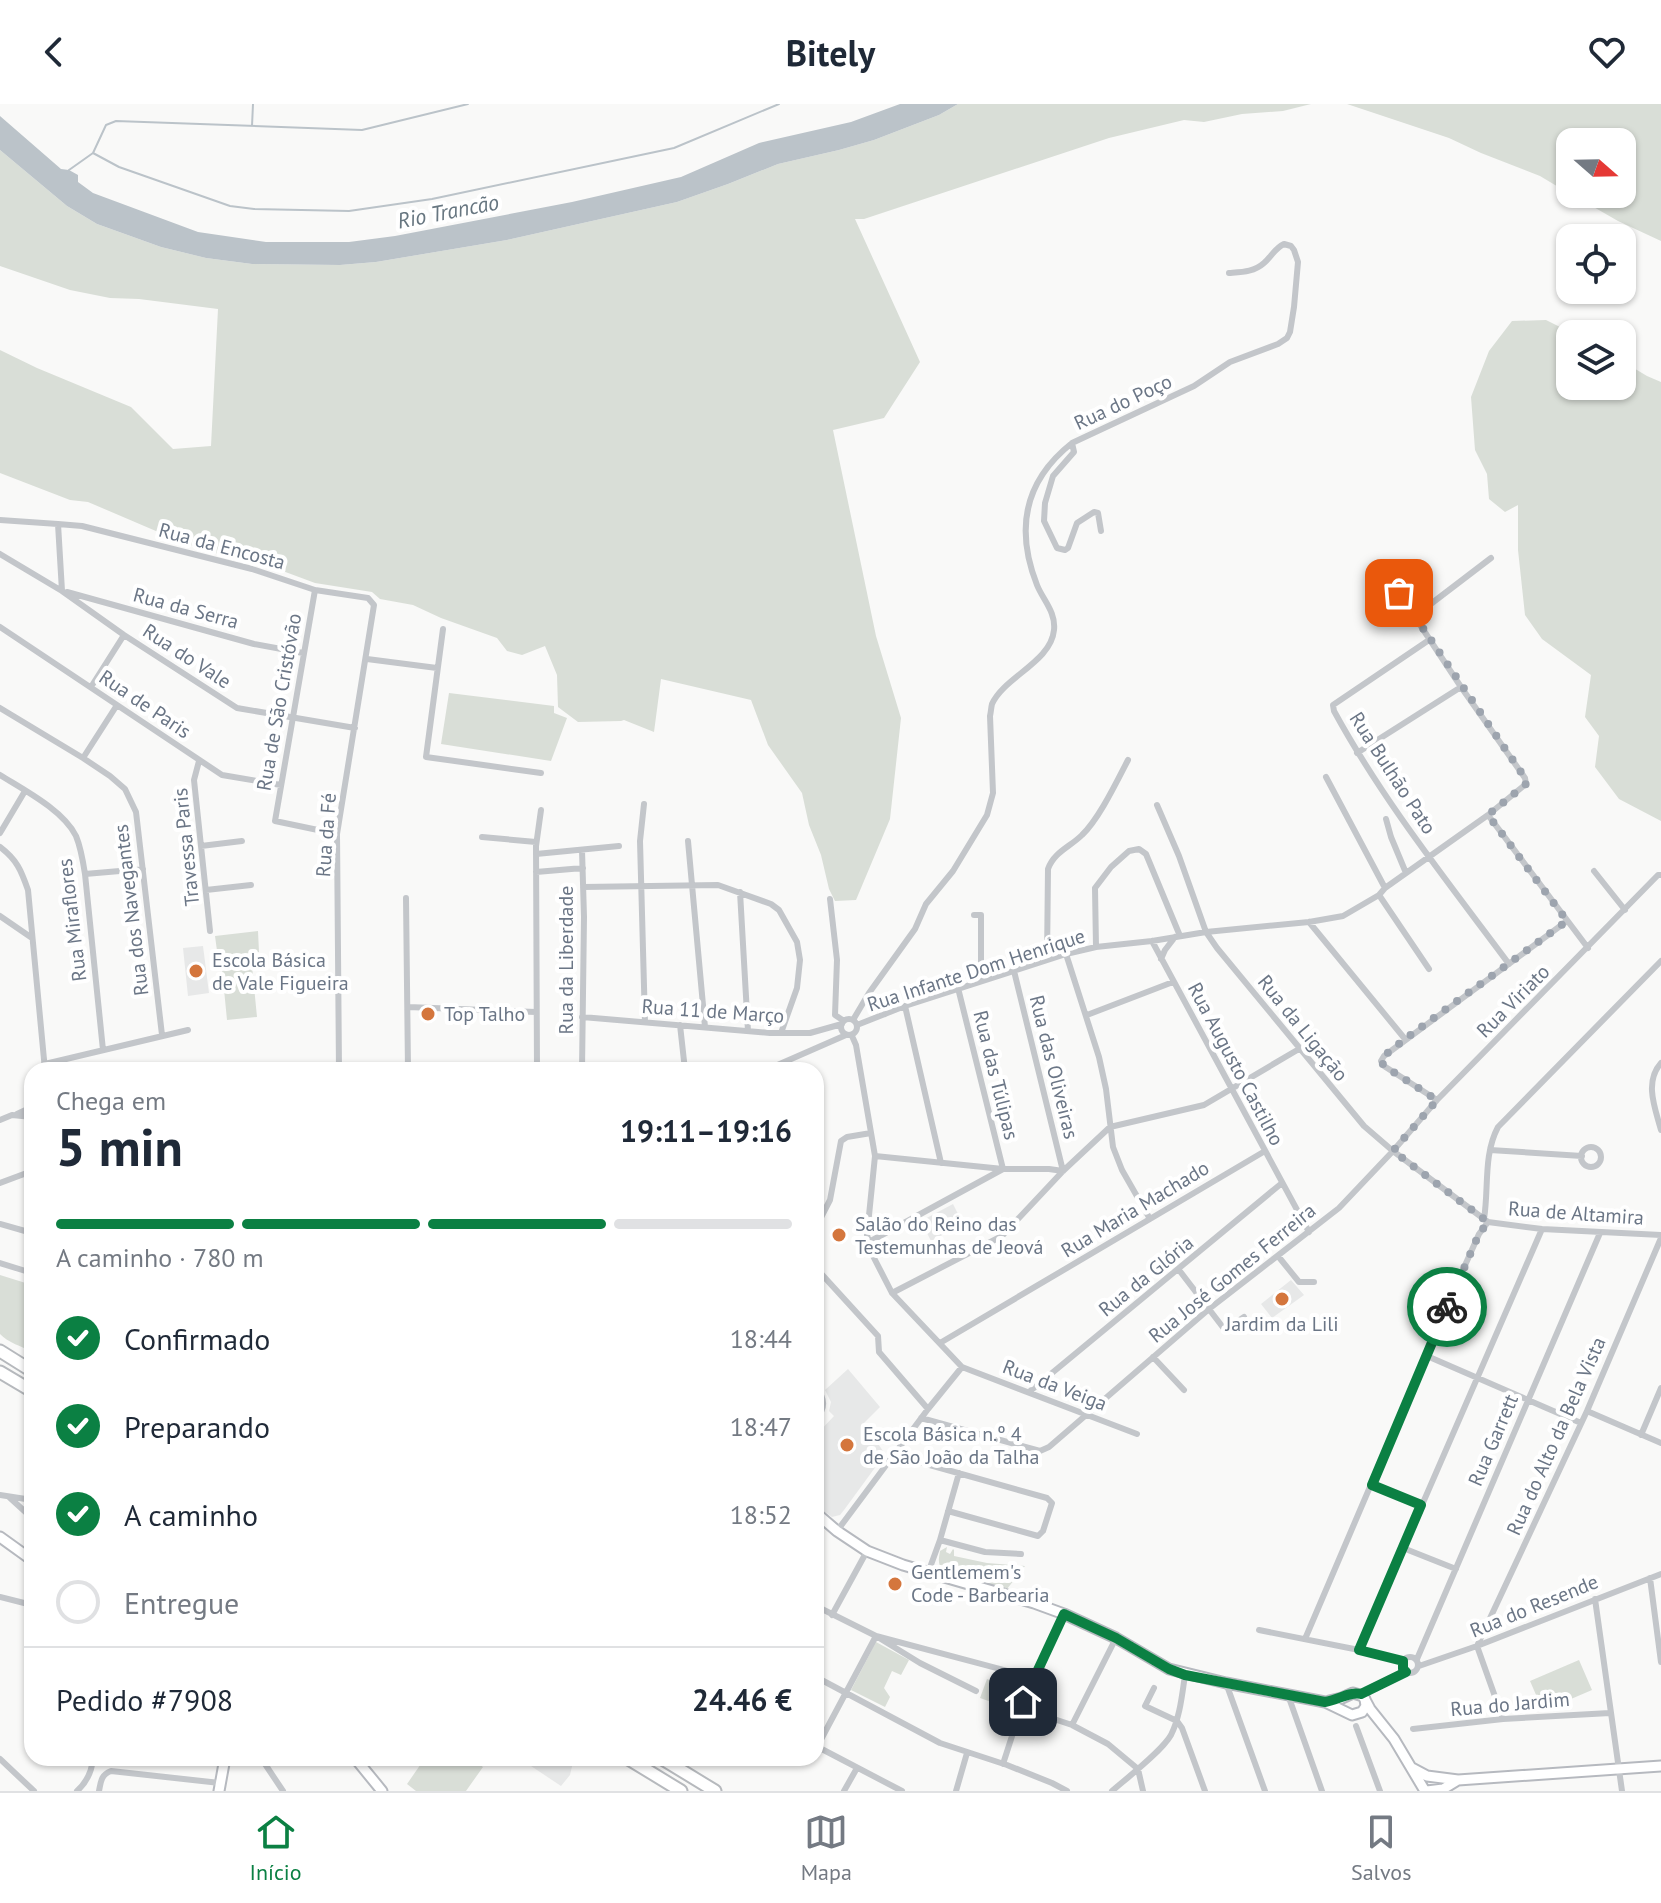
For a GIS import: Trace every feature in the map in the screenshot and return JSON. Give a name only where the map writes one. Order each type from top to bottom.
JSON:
[{"type":"highway","points":[[0,1351],[24,1366]]},
{"type":"highway","points":[[0,1372],[24,1386]]},
{"type":"highway","points":[[640,1766],[681,1791]]},
{"type":"highway","points":[[674,1766],[715,1791]]},
{"type":"street","name":"Rua do Poço","points":[[855,1022],[869,993],[915,929],[926,904],[953,871],[987,815],[993,793],[992,704],[1002,690],[1049,646],[1054,632],[1050,607],[1039,590],[1026,543],[1026,516],[1042,472],[1056,455],[1072,443],[1194,386],[1230,362],[1278,344],[1290,332],[1298,262],[1291,246],[1284,244],[1277,248],[1263,264],[1250,271],[1229,273]]},
{"type":"street","points":[[1072,443],[1074,452],[1053,476],[1048,489],[1044,521],[1057,548],[1061,550],[1068,548],[1077,523],[1094,512],[1098,513],[1101,531]]},
{"type":"street","name":"Rua da Encosta","points":[[0,520],[82,526],[252,569],[315,590],[368,598],[374,605]]},
{"type":"street","points":[[58,524],[62,591]]},
{"type":"street","points":[[0,554],[62,591]]},
{"type":"street","points":[[1415,616],[1491,558]]},
{"type":"street","name":"Rua de São Cristóvão","points":[[315,590],[275,821],[337,834]]},
{"type":"street","name":"Rua do Vale","points":[[62,591],[237,708],[355,728]]},
{"type":"street","name":"Rua da Serra","points":[[62,591],[254,644],[303,653]]},
{"type":"street","points":[[1357,753],[1461,687],[1399,593]]},
{"type":"street","name":"Rua da Fé","points":[[339,1062],[337,834],[374,605]]},
{"type":"street","name":"Rua de Paris","points":[[0,627],[222,775],[281,785]]},
{"type":"street","points":[[443,629],[426,757],[541,773]]},
{"type":"street","points":[[91,687],[124,635]]},
{"type":"street","name":"Rua Bulhão Pato","points":[[1429,640],[1333,705],[1334,711],[1357,753],[1509,964]]},
{"type":"street","points":[[367,659],[437,668]]},
{"type":"street","name":"Rua Infante Dom Henrique","points":[[855,1022],[1047,959],[1096,947],[1343,916],[1379,895],[1526,784],[1525,778],[1461,687]]},
{"type":"street","points":[[83,758],[117,705]]},
{"type":"street","name":"Rua dos Navegantes","points":[[0,708],[83,758],[125,789],[136,812],[162,1035]]},
{"type":"street","points":[[1047,959],[1048,869],[1051,859],[1083,834],[1128,760]]},
{"type":"street","name":"Travessa Paris","points":[[199,761],[194,780],[210,931]]},
{"type":"street","name":"Rua Miraflores","points":[[0,775],[61,816],[75,833],[85,874],[103,1050]]},
{"type":"street","points":[[1326,777],[1385,888]]},
{"type":"street","points":[[0,833],[25,791]]},
{"type":"street","points":[[644,804],[640,841],[645,1022]]},
{"type":"street","name":"Rua da Ligação","points":[[1157,805],[1206,932],[1217,948],[1364,1126],[1486,1221]]},
{"type":"street","points":[[537,1062],[536,842],[541,810]]},
{"type":"street","points":[[1488,815],[1588,948]]},
{"type":"street","points":[[1386,819],[1406,873]]},
{"type":"street","points":[[482,837],[536,842]]},
{"type":"street","points":[[201,846],[242,841]]},
{"type":"street","points":[[688,841],[705,1027]]},
{"type":"street","points":[[536,854],[619,846]]},
{"type":"street","points":[[0,847],[20,867],[28,890],[44,1062]]},
{"type":"street","points":[[1096,947],[1095,888],[1111,867],[1129,851],[1139,849],[1146,854],[1178,936],[1161,959]]},
{"type":"street","name":"Rua da Liberdade","points":[[582,850],[582,1062]]},
{"type":"street","points":[[536,872],[583,868]]},
{"type":"street","points":[[85,874],[143,869]]},
{"type":"street","points":[[1594,871],[1625,910]]},
{"type":"street","name":"Rua Viriato","points":[[1393,1151],[1437,1100],[1660,875]]},
{"type":"street","points":[[206,890],[251,885]]},
{"type":"street","points":[[583,887],[718,885],[771,904],[779,910],[797,942],[800,960],[797,988],[781,1033]]},
{"type":"street","points":[[740,892],[748,1031]]},
{"type":"street","points":[[1379,895],[1429,969]]},
{"type":"street","points":[[406,898],[408,1062]]},
{"type":"street","points":[[830,899],[837,960],[835,1015],[843,1022]]},
{"type":"street","points":[[974,915],[981,915],[981,981]]},
{"type":"street","points":[[0,916],[32,938]]},
{"type":"street","points":[[1437,1100],[1384,1066],[1381,1061],[1384,1056],[1567,921]]},
{"type":"street","points":[[1309,922],[1405,1039]]},
{"type":"street","name":"Rua Augusto Castilho","points":[[1152,941],[1309,1232]]},
{"type":"street","points":[[1066,954],[1087,1015],[1106,1089],[1113,1147],[1122,1170],[1150,1219]]},
{"type":"street","points":[[1305,1639],[1486,1221],[1492,1138],[1498,1127],[1661,961]]},
{"type":"street","name":"Rua das Oliveiras","points":[[1014,971],[1063,1171]]},
{"type":"street","points":[[1087,1015],[1173,982]]},
{"type":"street","name":"Rua das Túlipas","points":[[958,988],[1003,1169]]},
{"type":"street","points":[[869,993],[873,1006],[885,1014]]},
{"type":"street","points":[[905,1006],[941,1163]]},
{"type":"street","points":[[408,1007],[536,1012]]},
{"type":"street","name":"Rua 11 de Março","points":[[582,1017],[781,1033],[810,1033],[843,1022]]},
{"type":"street","points":[[785,1062],[849,1035],[858,1030],[855,1022],[848,1019],[841,1029],[849,1035],[856,1045],[875,1156],[867,1235],[873,1256],[892,1293],[962,1367],[837,1531]]},
{"type":"street","points":[[680,1025],[684,1062]]},
{"type":"street","points":[[62,1062],[188,1030]]},
{"type":"street","points":[[892,1293],[1002,1236],[1063,1171],[1110,1127],[1204,1105],[1299,1049]]},
{"type":"street","points":[[1661,1063],[1652,1075],[1651,1084],[1661,1130]]},
{"type":"street","points":[[0,1120],[24,1110]]},
{"type":"street","points":[[12,1115],[24,1116]]},
{"type":"street","points":[[824,1212],[830,1200],[841,1141],[871,1133]]},
{"type":"street","points":[[1490,1150],[1582,1156]]},
{"type":"street","name":"Rua Maria Machado","points":[[940,1343],[1265,1151]]},
{"type":"street","name":"Rua José Gomes Ferreira","points":[[921,1418],[1040,1451],[1049,1447],[1209,1309],[1339,1208],[1393,1151]]},
{"type":"street","points":[[875,1156],[1003,1169],[1063,1171]]},
{"type":"street","points":[[983,1167],[985,1180]]},
{"type":"street","points":[[869,1242],[1003,1169]]},
{"type":"street","points":[[0,1183],[24,1174]]},
{"type":"street","name":"Rua da Glória","points":[[1029,1392],[1282,1183]]},
{"type":"street","name":"Rua de Altamira","points":[[1486,1221],[1542,1229],[1661,1237]]},
{"type":"street","points":[[0,1224],[24,1231]]},
{"type":"street","points":[[1359,1650],[1542,1229]]},
{"type":"street","name":"Rua Garrett","points":[[1418,1663],[1600,1233]]},
{"type":"street","name":"Rua do Alto da Bela Vista","points":[[1477,1646],[1587,1411],[1661,1237]]},
{"type":"street","points":[[1278,1256],[1299,1282],[1314,1282]]},
{"type":"street","points":[[0,1263],[24,1270]]},
{"type":"street","points":[[1179,1270],[1225,1330],[1244,1317]]},
{"type":"street","points":[[824,1277],[878,1336],[879,1352],[928,1409]]},
{"type":"street","points":[[1427,1356],[1581,1423]]},
{"type":"street","points":[[1153,1357],[1184,1390]]},
{"type":"street","name":"Rua da Veiga","points":[[962,1367],[1137,1434]]},
{"type":"street","points":[[1641,1435],[1661,1388]]},
{"type":"street","points":[[1587,1411],[1661,1443]]},
{"type":"street","points":[[894,1455],[1047,1498],[1052,1503],[1043,1531],[1038,1536],[948,1511]]},
{"type":"street","points":[[928,1573],[959,1473]]},
{"type":"street","points":[[1372,1485],[1421,1505]]},
{"type":"street","points":[[0,1495],[24,1499]]},
{"type":"street","points":[[9,1497],[24,1511]]},
{"type":"street","points":[[824,1520],[867,1551],[1064,1614],[1185,1675],[1325,1702],[1352,1715],[1369,1715],[1378,1719]]},
{"type":"street","points":[[0,1537],[24,1554]]},
{"type":"street","points":[[940,1540],[985,1552],[1021,1554]]},
{"type":"street","points":[[1403,1548],[1456,1569]]},
{"type":"street","points":[[832,1615],[867,1551]]},
{"type":"street","name":"Rua do Resende","points":[[1418,1663],[1477,1646],[1661,1574]]},
{"type":"street","points":[[1650,1578],[1661,1662]]},
{"type":"street","points":[[0,1597],[24,1603]]},
{"type":"street","points":[[1595,1599],[1622,1791]]},
{"type":"street","points":[[824,1610],[976,1691]]},
{"type":"street","points":[[1003,1764],[1021,1708],[1064,1614]]},
{"type":"street","points":[[1259,1630],[1403,1661]]},
{"type":"street","points":[[876,1636],[1034,1678]]},
{"type":"street","points":[[824,1734],[876,1636]]},
{"type":"street","points":[[1072,1725],[1116,1638]]},
{"type":"street","points":[[1477,1646],[1503,1719]]},
{"type":"street","points":[[1363,1697],[1406,1672],[1414,1672],[1418,1663],[1412,1656],[1403,1661],[1406,1672]]},
{"type":"street","points":[[1112,1791],[1169,1739],[1177,1721],[1185,1675]]},
{"type":"street","points":[[824,1681],[940,1743],[1003,1764],[1067,1791]]},
{"type":"street","points":[[1226,1683],[1265,1791]]},
{"type":"street","points":[[1154,1688],[1145,1706],[1177,1721],[1182,1728],[1205,1791]]},
{"type":"street","points":[[1325,1702],[1356,1693],[1363,1697],[1426,1791]]},
{"type":"street","points":[[1346,1711],[1344,1701],[1350,1694]]},
{"type":"street","points":[[1288,1695],[1322,1791]]},
{"type":"street","points":[[1359,1714],[1366,1706],[1363,1697]]},
{"type":"street","points":[[1021,1708],[1072,1725],[1108,1744],[1138,1769],[1143,1791]]},
{"type":"street","name":"Rua do Jardim","points":[[1413,1729],[1503,1719],[1610,1713]]},
{"type":"street","points":[[1356,1726],[1380,1791]]},
{"type":"street","points":[[824,1751],[902,1791]]},
{"type":"street","points":[[956,1791],[967,1753]]},
{"type":"street","points":[[0,1759],[34,1791]]},
{"type":"street","points":[[77,1791],[83,1786],[92,1766]]},
{"type":"street","points":[[99,1791],[104,1774],[111,1771],[220,1787],[224,1766]]},
{"type":"street","points":[[266,1766],[283,1791]]},
{"type":"street","points":[[362,1766],[382,1791]]},
{"type":"street","points":[[1412,1768],[1427,1776],[1458,1780],[1661,1766]]},
{"type":"street","points":[[844,1791],[857,1768]]},
{"type":"street","points":[[1426,1791],[1439,1779]]},
{"type":"street","points":[[1426,1791],[1443,1790],[1458,1780]]},
{"type":"shaded area","points":[[900,104],[958,104],[939,115],[874,140],[778,164],[677,202],[507,240],[340,265],[252,264],[206,258],[161,247],[97,224],[67,206],[0,150],[0,116],[61,169],[78,175],[78,182],[93,193],[198,232],[266,242],[349,242],[572,202],[681,177],[759,143],[851,122]]},
{"type":"shaded area","points":[[958,104],[1311,104],[1204,122],[1184,120],[1109,138],[864,219],[855,219],[920,362],[884,418],[833,430],[876,636],[901,718],[890,819],[856,900],[835,901],[809,825],[802,793],[768,745],[751,700],[661,679],[654,732],[624,720],[578,722],[558,707],[557,675],[545,646],[522,655],[507,651],[497,638],[413,605],[380,599],[372,592],[315,583],[272,567],[234,559],[184,543],[88,502],[70,500],[0,473],[0,350],[131,407],[173,449],[211,446],[218,309],[110,298],[70,290],[0,266],[0,150],[67,206],[97,224],[161,247],[206,258],[252,264],[340,265],[507,240],[677,202],[778,164],[874,140],[939,115]]},
{"type":"shaded area","points":[[1347,104],[1661,104],[1661,241],[1636,229],[1636,224],[1624,224],[1595,208],[1636,208],[1636,128],[1556,128],[1556,186],[1449,138]]},
{"type":"shaded area","points":[[1546,320],[1556,325],[1556,400],[1636,400],[1636,369],[1661,382],[1661,821],[1619,799],[1595,767],[1599,736],[1585,717],[1591,675],[1542,639],[1525,615],[1518,550],[1518,505],[1505,512],[1489,499],[1487,474],[1475,450],[1471,397],[1489,351],[1512,321]]},
{"type":"shaded area","points":[[449,693],[554,706],[554,713],[567,718],[551,761],[441,744]]},
{"type":"shaded area","points":[[258,931],[259,952],[218,958],[215,936]]},
{"type":"shaded area","name":"Escola Básica de Vale Figueira","points":[[203,946],[209,993],[188,996],[183,948]]},
{"type":"shaded area","points":[[252,966],[257,1017],[227,1020],[222,969]]},
{"type":"shaded area","points":[[953,1204],[963,1224],[931,1241],[921,1221]]},
{"type":"shaded area","points":[[0,1275],[24,1282],[24,1348],[0,1334]]},
{"type":"shaded area","name":"Jardim da Lili","points":[[1291,1280],[1304,1295],[1272,1318],[1261,1304]]},
{"type":"shaded area","name":"Escola Básica n.º 4 de São João da Talha","points":[[848,1369],[880,1407],[864,1423],[885,1454],[840,1515],[832,1517],[824,1511],[824,1427],[834,1416],[829,1411],[831,1402],[825,1390]]},
{"type":"shaded area","points":[[947,1547],[946,1552],[950,1554],[953,1549],[954,1556],[1025,1566],[1007,1589],[947,1573],[939,1563],[940,1551]]},
{"type":"shaded area","points":[[876,1642],[909,1660],[901,1675],[892,1671],[884,1688],[890,1697],[885,1707],[851,1690]]},
{"type":"shaded area","points":[[1579,1660],[1592,1690],[1543,1711],[1530,1681]]},
{"type":"shaded area","points":[[987,1679],[1018,1691],[1011,1709],[980,1698]]},
{"type":"shaded area","points":[[419,1766],[483,1767],[466,1791],[416,1791],[407,1784]]},
{"type":"shaded area","points":[[531,1766],[572,1766],[570,1775],[561,1786]]},
{"type":"waterway","points":[[252,126],[253,104]]},
{"type":"waterway","points":[[69,170],[93,153],[106,125],[116,121],[362,130],[468,104]]},
{"type":"waterway","name":"Rio Trancão","points":[[93,153],[119,167],[230,206],[349,211],[432,199],[674,148],[779,104]]},
{"type":"way so far","points":[[1399,593],[1525,778],[1526,784],[1488,815],[1567,921],[1405,1039],[1381,1061],[1437,1100],[1393,1151],[1488,1222],[1479,1234],[1447,1307]]},
{"type":"place","name":"Escola Básica de Vale Figueira","points":[[196,971]]},
{"type":"place","name":"Top Talho","points":[[428,1014]]},
{"type":"place","name":"Salão do Reino das Testemunhas de Jeová","points":[[839,1235]]},
{"type":"place","name":"Jardim da Lili","points":[[1282,1299]]},
{"type":"place","name":"Escola Básica n.º 4 de São João da Talha","points":[[847,1445]]},
{"type":"place","name":"Gentlemem's Code - Barbearia","points":[[895,1584]]},
{"type":"route","points":[[1023,1702],[1064,1614],[1185,1675],[1325,1702],[1353,1693],[1361,1694],[1406,1672],[1403,1661],[1359,1650],[1421,1505],[1372,1485],[1447,1307]]}]
